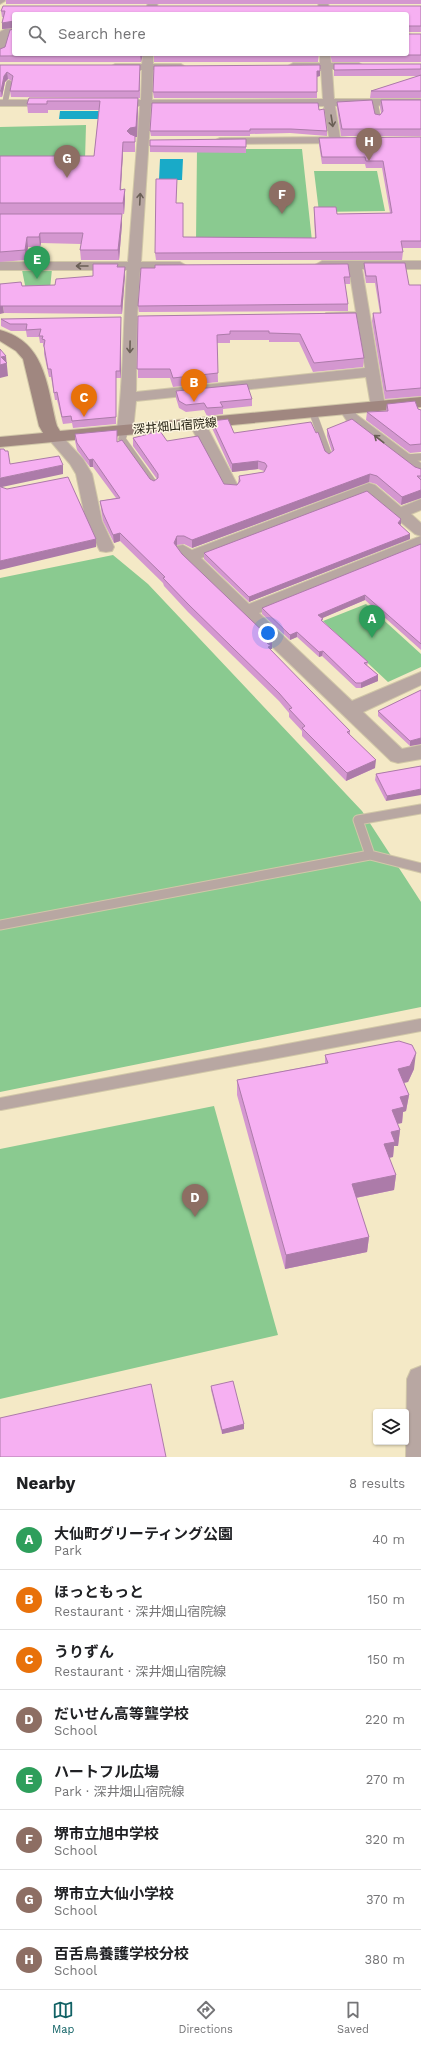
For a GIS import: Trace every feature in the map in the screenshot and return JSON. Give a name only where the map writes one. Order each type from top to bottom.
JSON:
[{"type":"main road","points":[[0,335],[19,344],[27,352],[31,359],[48,426],[54,436]]},
{"type":"main road","name":"深井畑山宿院線","points":[[0,442],[378,406],[420,405]]},
{"type":"street","points":[[12,32],[5,32],[0,50],[12,49]]},
{"type":"street","points":[[125,430],[129,397],[130,318],[138,219],[139,141],[146,103],[148,56]]},
{"type":"street","points":[[325,56],[329,102],[336,140]]},
{"type":"street","points":[[101,67],[194,66]]},
{"type":"street","points":[[279,66],[373,66]]},
{"type":"street","points":[[406,90],[409,102]]},
{"type":"street","points":[[99,103],[421,102]]},
{"type":"street","points":[[3,103],[68,103]]},
{"type":"street","points":[[204,141],[359,140]]},
{"type":"street","points":[[139,141],[158,141]]},
{"type":"street","points":[[123,219],[138,219]]},
{"type":"street","points":[[308,265],[421,265]]},
{"type":"street","points":[[355,265],[378,406]]},
{"type":"street","points":[[0,266],[190,266]]},
{"type":"street","points":[[316,316],[363,316]]},
{"type":"street","points":[[115,318],[146,318]]},
{"type":"street","points":[[129,397],[372,372]]},
{"type":"street","points":[[346,410],[352,418],[421,471]]},
{"type":"street","points":[[197,423],[234,481]]},
{"type":"street","points":[[54,436],[77,462],[77,478],[106,547]]},
{"type":"street","points":[[421,531],[369,488],[186,553],[398,756],[421,752]]},
{"type":"street","points":[[400,513],[421,504]]},
{"type":"street","points":[[246,611],[421,541]]},
{"type":"street","points":[[350,710],[421,678]]},
{"type":"street","points":[[420,1457],[421,1379]]},
{"type":"lane","points":[[3,103],[9,83]]},
{"type":"lane","points":[[375,102],[378,118]]},
{"type":"lane","points":[[314,413],[329,457]]},
{"type":"lane","points":[[125,430],[122,439],[154,484]]},
{"type":"lane","points":[[404,458],[421,457]]},
{"type":"lane","points":[[370,855],[358,820],[421,809]]},
{"type":"lane","points":[[0,925],[370,855],[421,868]]},
{"type":"lane","points":[[0,1104],[421,1025]]},
{"type":"green space","points":[[86,125],[85,160],[0,162],[0,127]]},
{"type":"green space","points":[[197,149],[302,149],[312,241],[196,241]]},
{"type":"green space","points":[[314,171],[377,171],[385,211],[319,212]]},
{"type":"green space","points":[[52,269],[50,289],[26,290],[22,270]]},
{"type":"green space","points":[[113,555],[148,584],[362,811],[421,902],[421,1007],[0,1092],[0,578]]},
{"type":"green space","points":[[366,604],[421,654],[421,667],[388,682],[323,621]]},
{"type":"green space","points":[[214,1106],[278,1335],[0,1399],[0,1149]]},
{"type":"water","points":[[60,111],[107,111],[106,119],[59,119]]},
{"type":"water","points":[[160,159],[183,159],[182,180],[159,180]]},
{"type":"building","points":[[3,6],[421,6],[421,26],[409,26],[409,12],[12,12],[12,21],[2,23],[5,11],[1,11]]},
{"type":"building","points":[[10,30],[12,30],[12,56],[0,56],[0,49],[5,47]]},
{"type":"building","points":[[409,34],[421,34],[421,55],[409,55]]},
{"type":"building","points":[[334,64],[421,64],[421,69],[334,70]]},
{"type":"building","points":[[0,65],[140,65],[139,91],[10,91],[13,76],[7,72],[4,76],[0,91]]},
{"type":"building","points":[[320,65],[320,71],[317,71],[317,92],[153,92],[154,66]]},
{"type":"building","points":[[421,75],[421,91],[371,91]]},
{"type":"building","points":[[29,98],[138,98],[136,127],[130,128],[127,131],[135,136],[135,142],[123,142],[120,190],[125,189],[123,203],[0,203],[0,156],[94,156],[100,101],[47,101],[47,104],[27,104]]},
{"type":"building","points":[[372,100],[375,114],[380,115],[383,111],[381,100],[421,100],[421,129],[342,129],[337,102]]},
{"type":"building","points":[[152,103],[318,103],[319,110],[324,109],[327,131],[250,129],[250,131],[150,131]]},
{"type":"building","points":[[421,137],[421,241],[401,241],[403,252],[155,253],[156,179],[177,179],[176,203],[183,203],[183,237],[316,238],[314,207],[336,207],[337,214],[392,213],[383,161],[366,161],[365,157],[322,157],[319,138]]},
{"type":"building","points":[[246,139],[246,147],[150,146],[150,140]]},
{"type":"building","points":[[0,214],[122,214],[118,250],[80,250],[83,233],[40,233],[39,237],[27,237],[25,250],[0,252]]},
{"type":"building","points":[[364,263],[405,263],[409,285],[421,285],[421,388],[386,391],[373,313],[381,313],[376,276],[366,276]]},
{"type":"building","points":[[93,264],[118,264],[117,267],[125,267],[121,306],[0,306],[0,284],[21,282],[22,286],[55,285],[56,279],[93,276]]},
{"type":"building","points":[[348,264],[350,277],[344,277],[348,304],[138,306],[141,268],[155,268],[155,265]]},
{"type":"building","points":[[356,313],[364,358],[314,363],[300,334],[269,333],[269,331],[230,331],[230,334],[217,335],[218,373],[173,378],[170,369],[137,369],[138,316]]},
{"type":"building","points":[[121,317],[120,371],[116,371],[116,417],[72,421],[71,416],[62,417],[57,392],[54,393],[51,369],[48,369],[44,346],[45,340],[42,339],[43,336],[39,336],[41,329],[26,330],[27,324],[10,324],[1,319]]},
{"type":"building","points":[[0,349],[6,356],[1,357],[7,363],[0,365]]},
{"type":"building","points":[[247,384],[252,399],[220,402],[223,407],[207,408],[204,403],[186,405],[179,401],[176,391]]},
{"type":"building","points":[[415,401],[418,409],[421,410],[421,444],[410,445],[367,412],[388,411],[387,404]]},
{"type":"building","points":[[228,419],[234,433],[311,422],[316,433],[318,432],[325,451],[329,454],[334,450],[327,429],[352,419],[415,467],[421,469],[421,476],[417,476],[421,480],[421,490],[402,497],[377,476],[370,474],[192,540],[184,536],[177,536],[174,543],[182,554],[272,640],[267,643],[271,646],[268,647],[350,731],[347,732],[376,760],[347,773],[302,728],[305,726],[289,709],[292,708],[279,693],[188,604],[163,578],[165,577],[120,533],[113,535],[103,513],[100,501],[120,498],[93,459],[89,460],[77,443],[75,434],[117,430],[117,442],[122,440],[150,479],[154,481],[158,478],[158,474],[133,438],[160,431],[167,441],[198,436],[224,484],[237,485],[240,481],[239,476],[264,472],[267,466],[265,463],[258,461],[232,464],[212,421]]},
{"type":"building","points":[[0,449],[8,451],[10,464],[59,456],[63,465],[0,479]]},
{"type":"building","points":[[68,477],[96,539],[0,561],[0,486],[7,489]]},
{"type":"building","points":[[367,491],[401,519],[398,523],[410,534],[249,597],[204,553]]},
{"type":"building","points":[[421,544],[421,644],[365,595],[318,615],[323,619],[321,620],[368,662],[364,663],[378,675],[361,683],[356,683],[323,651],[319,652],[297,632],[290,635],[262,608]]},
{"type":"building","points":[[421,690],[421,738],[410,741],[378,711]]},
{"type":"building","points":[[421,766],[421,789],[387,796],[376,774]]},
{"type":"building","points":[[399,1041],[412,1045],[416,1053],[410,1066],[398,1069],[409,1095],[400,1097],[404,1107],[392,1110],[400,1130],[391,1132],[395,1142],[384,1144],[396,1175],[352,1184],[369,1237],[286,1255],[237,1080],[328,1063],[325,1055]]},
{"type":"building","points":[[233,1381],[244,1424],[222,1430],[211,1386]]},
{"type":"building","points":[[151,1384],[166,1457],[0,1457],[0,1418]]},
{"type":"place","name":"百舌鳥養護学校分校","points":[[369,161]]},
{"type":"place","name":"堺市立大仙小学校","points":[[67,178]]},
{"type":"place","name":"堺市立旭中学校","points":[[282,214]]},
{"type":"place","name":"ハートフル広場","points":[[37,279]]},
{"type":"place","name":"ほっともっと","points":[[194,402]]},
{"type":"place","name":"うりずん","points":[[84,417]]},
{"type":"place","name":"大仙町グリーティング公園","points":[[372,638]]},
{"type":"place","name":"だいせん高等聾学校","points":[[195,1217]]}]
